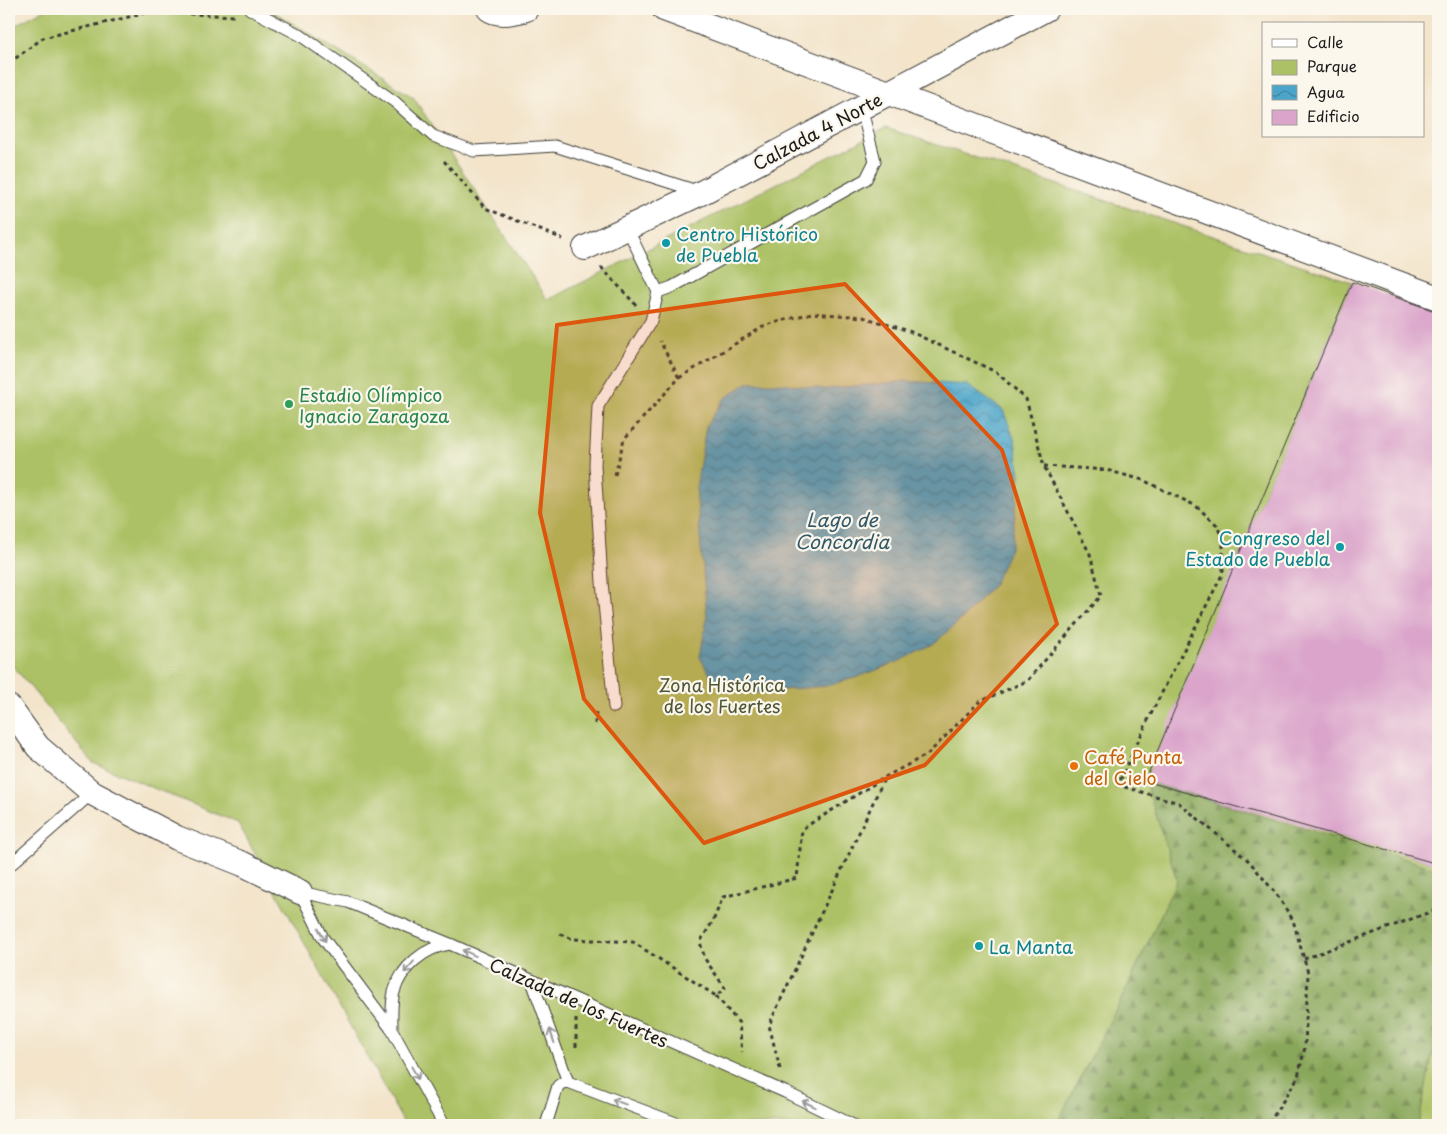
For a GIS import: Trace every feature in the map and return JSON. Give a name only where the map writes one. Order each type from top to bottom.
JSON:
[{"type":"street","points":[[489,9],[492,12],[516,12],[526,9]]},
{"type":"street","points":[[664,9],[889,91],[1438,298]]},
{"type":"street","name":"Calzada 4 Norte","points":[[585,248],[701,193],[889,91],[1046,9]]},
{"type":"street","name":"Calzada de los Fuertes","points":[[9,707],[38,747],[92,793],[177,838],[242,864],[300,892]]},
{"type":"lane","points":[[250,9],[300,35],[396,102],[433,136],[474,150],[555,146],[701,193]]},
{"type":"lane","points":[[658,292],[672,287],[866,179],[875,161],[861,107]]},
{"type":"lane","points":[[614,708],[602,582],[596,475],[598,406],[651,321],[658,292],[627,228]]},
{"type":"lane","points":[[9,866],[92,793]]},
{"type":"lane","points":[[300,892],[323,938],[392,1030],[444,1125]]},
{"type":"lane","name":"Calzada de los Fuertes","points":[[300,892],[348,902],[450,944],[744,1076],[785,1092],[853,1125]]},
{"type":"lane","points":[[392,1030],[394,992],[406,970],[432,949],[450,944]]},
{"type":"lane","points":[[532,981],[568,1082]]},
{"type":"lane","points":[[546,1125],[558,1086],[568,1082],[681,1125]]},
{"type":"path","points":[[9,63],[43,38],[149,12],[235,16],[243,20]]},
{"type":"path","points":[[443,159],[485,208],[585,248],[651,321],[679,378]]},
{"type":"path","points":[[613,483],[624,439],[679,378],[766,325],[812,313],[863,317],[909,331],[996,372],[1026,399],[1044,466],[1090,554],[1101,596],[1027,681],[979,702],[928,754],[885,777],[802,829],[797,878],[723,897],[713,921],[700,942],[704,959],[725,988],[716,996]]},
{"type":"path","points":[[1044,466],[1106,470],[1143,480],[1196,506],[1217,525],[1223,541],[1223,572],[1149,718],[1118,785],[1179,804],[1249,861],[1277,894],[1293,920],[1308,973],[1305,1047],[1298,1077],[1268,1125]]},
{"type":"path","points":[[595,724],[596,705]]},
{"type":"path","points":[[785,1092],[769,1026],[885,777]]},
{"type":"path","points":[[1304,960],[1438,909]]},
{"type":"path","points":[[560,934],[574,939],[633,942],[716,996],[739,1023],[744,1076]]},
{"type":"highlighted area","points":[[845,284],[1002,450],[1057,624],[925,765],[704,843],[584,699],[540,513],[557,325]]},
{"type":"green space","name":"Zona Histórica de los Fuertes","points":[[46,9],[269,9],[413,97],[548,300],[886,128],[1352,282],[1146,781],[1438,864],[1438,1125],[405,1125],[238,823],[93,763],[9,661],[9,33],[17,24]]},
{"type":"green space","points":[[1145,781],[1438,869],[1438,1028],[1418,1125],[1056,1125],[1125,992],[1177,880]]},
{"type":"water","name":"Lago de Concordia","points":[[906,381],[967,385],[1003,410],[1015,441],[1020,475],[1011,546],[994,584],[962,619],[933,644],[900,661],[855,678],[825,686],[751,693],[713,680],[700,657],[707,618],[696,488],[706,426],[724,399],[747,383],[781,383],[824,389]]},
{"type":"building","name":"Congreso del Estado de Puebla","points":[[1352,282],[1438,312],[1438,864],[1145,781]]},
{"type":"place","name":"Centro Histórico de Puebla","points":[[666,243]]},
{"type":"place","name":"Estadio Olímpico Ignacio Zaragoza","points":[[289,404]]},
{"type":"place","name":"Congreso del Estado de Puebla","points":[[1340,547]]},
{"type":"place","name":"Café Punta del Cielo","points":[[1074,766]]},
{"type":"place","name":"La Manta","points":[[979,946]]}]
